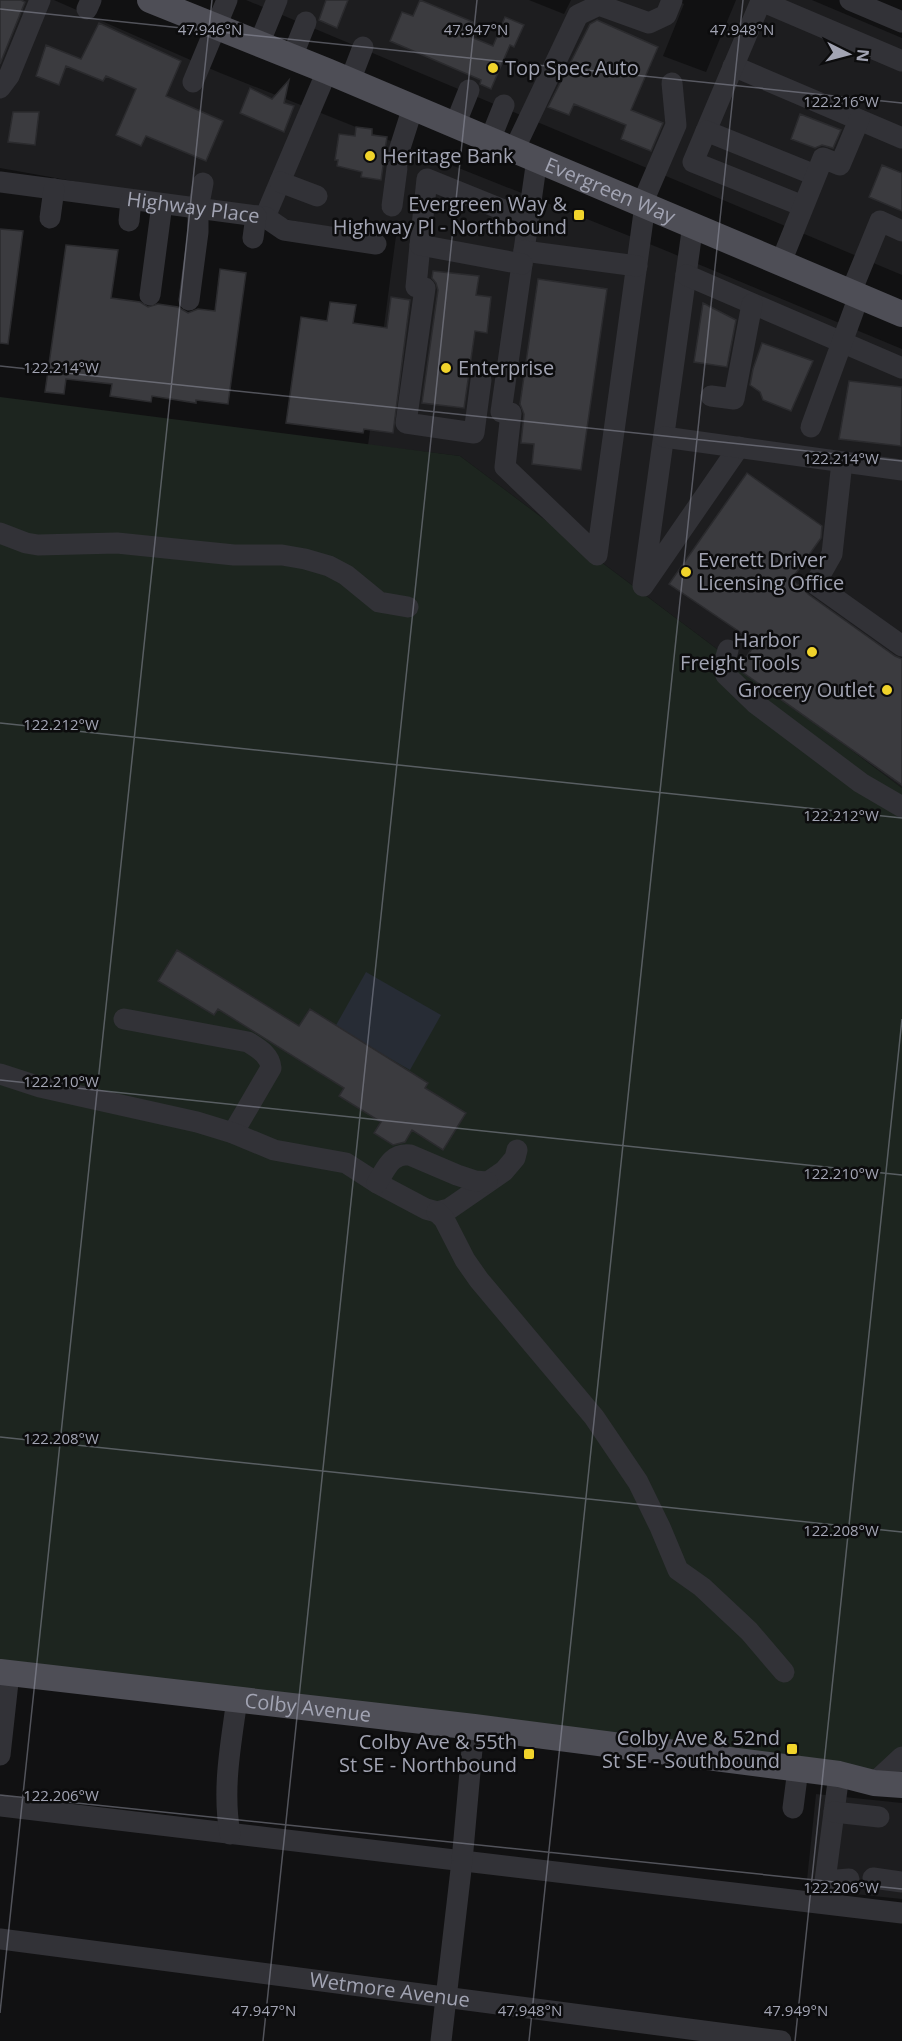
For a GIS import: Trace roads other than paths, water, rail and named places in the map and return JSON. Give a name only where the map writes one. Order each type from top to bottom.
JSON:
[{"type":"main road","name":"Evergreen Way","points":[[150,0],[413,107],[902,314]]},
{"type":"main road","name":"Colby Avenue","points":[[5,1672],[474,1727],[838,1774],[874,1783],[902,1785]]},
{"type":"street","points":[[0,88],[9,76],[40,0]]},
{"type":"street","points":[[193,82],[227,0]]},
{"type":"street","points":[[259,44],[277,0]]},
{"type":"street","points":[[672,0],[666,15],[649,22],[599,5],[578,15],[525,155],[528,220],[501,412],[511,413],[505,467],[597,555],[637,266],[643,205],[676,125],[672,83]]},
{"type":"street","points":[[850,0],[902,22]]},
{"type":"street","points":[[803,206],[693,162],[761,1],[902,62]]},
{"type":"street","points":[[292,57],[306,22]]},
{"type":"street","name":"Highway Place","points":[[0,182],[261,217],[338,76],[363,48]]},
{"type":"street","points":[[733,66],[902,138]]},
{"type":"street","points":[[455,125],[469,90]]},
{"type":"street","points":[[490,140],[504,105]]},
{"type":"street","points":[[392,206],[398,159],[413,107]]},
{"type":"street","points":[[781,262],[823,158],[840,165],[859,120]]},
{"type":"street","points":[[706,131],[815,175]]},
{"type":"street","points":[[481,380],[474,433],[406,423],[425,288],[416,287],[427,179],[528,220]]},
{"type":"street","points":[[280,182],[317,196]]},
{"type":"street","points":[[189,300],[198,232],[198,208],[203,183]]},
{"type":"street","points":[[50,218],[54,189]]},
{"type":"street","points":[[129,220],[131,200]]},
{"type":"street","points":[[150,295],[162,204]]},
{"type":"street","points":[[253,238],[261,217],[284,230],[376,244]]},
{"type":"street","points":[[811,427],[842,343],[855,294],[880,221],[902,231]]},
{"type":"street","points":[[693,224],[643,586],[739,447]]},
{"type":"street","points":[[420,245],[523,258],[637,266]]},
{"type":"street","points":[[686,276],[902,368]]},
{"type":"street","points":[[711,396],[734,399],[752,304]]},
{"type":"street","points":[[664,437],[902,471]]},
{"type":"street","points":[[842,462],[832,554],[815,584],[902,646]]},
{"type":"street","points":[[0,533],[38,545],[117,543],[234,555],[282,555],[305,559],[329,566],[346,575],[379,602],[408,607]]},
{"type":"street","points":[[728,650],[723,667],[726,675],[755,703],[861,783],[902,807]]},
{"type":"street","points":[[124,1019],[248,1042],[260,1049],[270,1061],[271,1068],[233,1132]]},
{"type":"street","points":[[0,1074],[40,1087],[197,1122],[233,1132],[274,1150],[346,1163],[377,1183],[426,1209],[437,1212],[449,1209],[504,1171],[515,1158],[517,1150]]},
{"type":"street","points":[[377,1183],[393,1158],[403,1154],[466,1178],[487,1182]]},
{"type":"street","points":[[437,1212],[444,1219],[465,1260],[479,1281],[594,1417],[626,1463],[647,1500],[678,1570],[702,1587],[749,1630],[784,1672]]},
{"type":"street","points":[[0,1755],[5,1672]]},
{"type":"street","points":[[230,1834],[226,1809],[227,1772],[237,1700]]},
{"type":"street","points":[[441,2041],[462,1861],[474,1727]]},
{"type":"street","points":[[874,1783],[902,1757]]},
{"type":"street","points":[[793,1808],[798,1769]]},
{"type":"street","points":[[838,1774],[825,1881],[849,1879]]},
{"type":"street","points":[[0,1806],[902,1913]]},
{"type":"street","points":[[834,1812],[879,1817]]},
{"type":"street","points":[[873,1878],[902,1882]]},
{"type":"street","name":"Wetmore Avenue","points":[[0,1939],[781,2041]]},
{"type":"place","name":"Top Spec Auto","points":[[493,68]]},
{"type":"place","name":"Heritage Bank","points":[[370,156]]},
{"type":"place","name":"Evergreen Way & Highway Pl - Northbound","points":[[579,215]]},
{"type":"place","name":"Enterprise","points":[[446,368]]},
{"type":"place","name":"Everett Driver Licensing Office","points":[[686,572]]},
{"type":"place","name":"Harbor Freight Tools","points":[[812,652]]},
{"type":"place","name":"Grocery Outlet","points":[[887,690]]},
{"type":"place","name":"Colby Ave & 52nd St SE - Southbound","points":[[792,1749]]},
{"type":"place","name":"Colby Ave & 55th St SE - Northbound","points":[[529,1754]]}]
